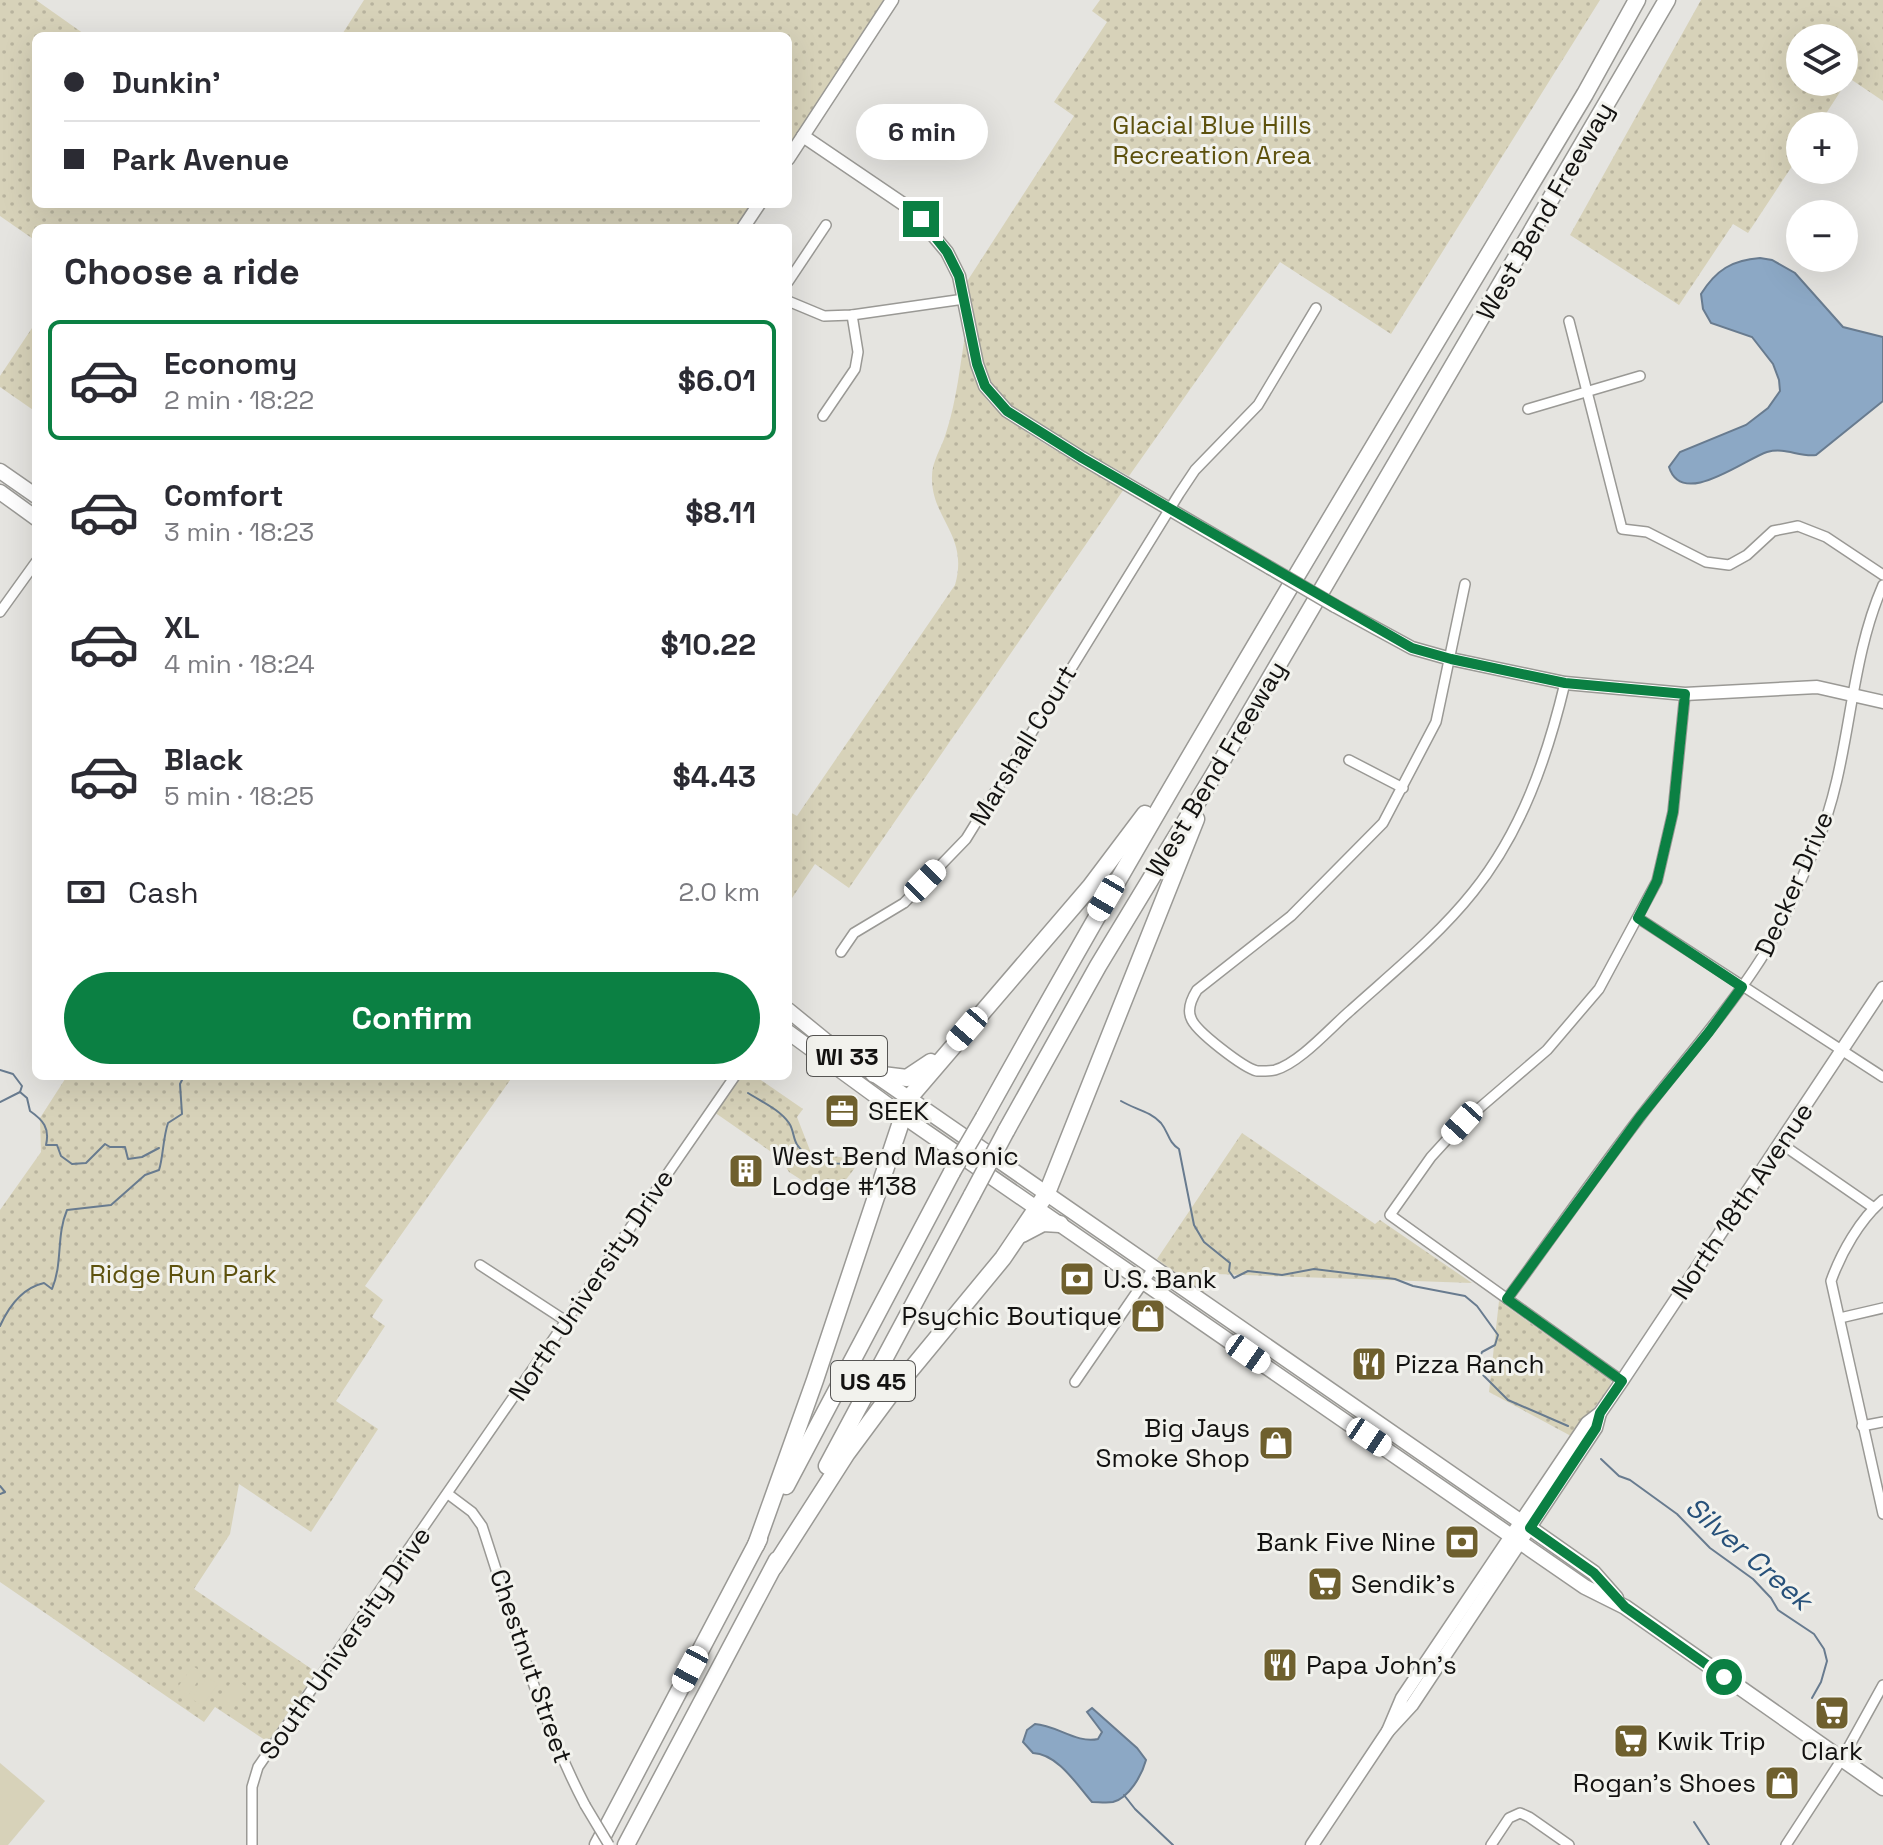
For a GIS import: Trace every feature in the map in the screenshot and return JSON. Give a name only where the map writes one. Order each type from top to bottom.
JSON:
[{"type":"highway","name":"West Bend Freeway","points":[[598,1845],[952,1172],[1076,950],[1585,94],[1637,0]]},
{"type":"highway","name":"West Bend Freeway","points":[[626,1845],[1006,1131],[1098,966],[1213,776],[1667,0]]},
{"type":"highway","points":[[756,1545],[909,1098],[1090,887],[1182,769]]},
{"type":"highway","points":[[774,1567],[847,1453],[1021,1235],[1047,1193],[1213,776]]},
{"type":"highway","points":[[874,1074],[907,1078],[946,1052]]},
{"type":"highway","points":[[1021,1235],[1043,1223],[1060,1224]]},
{"type":"main road","points":[[0,471],[32,493]]},
{"type":"main road","points":[[0,492],[32,515]]},
{"type":"main road","name":"WI 33","points":[[792,1013],[826,1041],[1594,1573],[1625,1607]]},
{"type":"main road","name":"WI 33","points":[[792,1035],[903,1116],[1515,1539],[1585,1587],[1625,1607],[1883,1788]]},
{"type":"street","points":[[792,153],[892,0]]},
{"type":"street","points":[[803,136],[912,210],[947,252],[959,276],[977,364],[985,386],[1007,411],[1082,458],[1412,648],[1565,683],[1685,694],[1817,687],[1883,702]]},
{"type":"street","points":[[792,276],[826,225]]},
{"type":"street","points":[[792,304],[824,316],[964,299]]},
{"type":"street","name":"Marshall Court","points":[[841,952],[854,933],[904,903],[966,839],[1112,599],[1195,470],[1258,405],[1316,308]]},
{"type":"street","points":[[823,416],[855,369],[858,352],[852,315]]},
{"type":"street","points":[[1569,321],[1622,529],[1647,532],[1706,562],[1729,565],[1747,555],[1773,531],[1798,526],[1826,537],[1883,575]]},
{"type":"street","points":[[1528,409],[1640,376]]},
{"type":"street","points":[[0,612],[32,568]]},
{"type":"street","points":[[1465,584],[1436,722],[1383,823],[1291,916],[1197,990],[1190,1002],[1191,1019],[1205,1036],[1255,1071],[1275,1070],[1299,1055],[1424,945],[1473,893],[1506,844],[1529,799],[1550,744],[1565,683]]},
{"type":"street","name":"Decker Drive","points":[[1507,1299],[1640,1117],[1742,987],[1779,927],[1818,840],[1840,776],[1870,616],[1883,585]]},
{"type":"street","points":[[1622,1381],[1390,1215],[1431,1157],[1462,1123],[1547,1050],[1599,989],[1657,881],[1673,812],[1685,694]]},
{"type":"street","points":[[1349,760],[1403,788]]},
{"type":"street","points":[[1638,918],[1840,1052],[1883,1077]]},
{"type":"street","name":"North 18th Avenue","points":[[1312,1845],[1388,1731],[1412,1705],[1515,1539],[1596,1428],[1600,1413],[1883,988]]},
{"type":"street","name":"North University Drive","points":[[448,1494],[732,1080]]},
{"type":"street","points":[[1780,1143],[1874,1208]]},
{"type":"street","points":[[1883,1200],[1874,1208],[1838,1262],[1831,1281],[1883,1514]]},
{"type":"street","points":[[480,1265],[566,1321]]},
{"type":"street","points":[[1075,1382],[1154,1267]]},
{"type":"street","points":[[1840,1318],[1883,1308]]},
{"type":"street","points":[[1862,1426],[1883,1422]]},
{"type":"street","name":"Chestnut Street","points":[[448,1494],[472,1512],[482,1526],[544,1717],[560,1757],[609,1845]]},
{"type":"street","name":"South University Drive","points":[[252,1845],[252,1787],[258,1767],[448,1494]]},
{"type":"street","points":[[1786,1845],[1842,1759],[1883,1685]]},
{"type":"street","points":[[1491,1845],[1509,1818],[1520,1813],[1569,1845]]},
{"type":"green space","points":[[0,0],[36,0],[81,32],[32,32],[32,208],[748,208],[738,224],[32,224],[32,238],[0,216]]},
{"type":"green space","points":[[364,0],[885,0],[792,141],[792,32],[344,32]]},
{"type":"green space","name":"Glacial Blue Hills Recreation Area","points":[[1100,0],[1600,0],[1391,334],[1280,262],[1129,476],[1029,420],[997,390],[983,362],[966,283],[1074,116],[1054,102],[1107,22],[1092,11]]},
{"type":"green space","points":[[1701,0],[1883,0],[1883,101],[1858,84],[1858,24],[1786,24],[1786,96],[1837,96],[1827,112],[1786,112],[1786,175],[1748,233],[1733,224],[1679,305],[1570,235]]},
{"type":"green space","points":[[32,328],[32,409],[0,387],[0,376]]},
{"type":"green space","points":[[966,330],[976,381],[994,407],[1048,446],[1124,489],[849,888],[815,864],[792,898],[792,813],[797,816],[955,585],[957,554],[938,506],[932,480],[953,408]]},
{"type":"green space","name":"Ridge Run Park","points":[[64,1080],[510,1080],[365,1286],[383,1300],[372,1317],[385,1326],[336,1401],[378,1429],[311,1532],[239,1484],[230,1534],[194,1589],[316,1672],[268,1742],[215,1707],[204,1722],[0,1582],[0,1210],[41,1152],[40,1118]]},
{"type":"green space","points":[[735,1080],[761,1080],[803,1109],[797,1117],[811,1153],[861,1160],[831,1199],[789,1172],[780,1158],[714,1112]]},
{"type":"green space","points":[[1242,1133],[1375,1224],[1380,1220],[1472,1283],[1216,1274],[1203,1293],[1157,1259]]},
{"type":"green space","points":[[1499,1301],[1611,1381],[1609,1389],[1571,1436],[1489,1392]]},
{"type":"green space","points":[[193,1666],[203,1673],[188,1696],[177,1688]]},
{"type":"green space","points":[[207,1677],[218,1684],[202,1706],[192,1699]]},
{"type":"green space","points":[[234,1678],[248,1688],[231,1712],[217,1702]]},
{"type":"green space","points":[[0,1763],[45,1801],[8,1845],[0,1845]]},
{"type":"water","points":[[1772,260],[1786,268],[1786,272],[1795,273],[1843,327],[1883,337],[1883,401],[1816,455],[1767,452],[1715,478],[1687,483],[1676,479],[1669,467],[1680,452],[1746,425],[1768,408],[1780,391],[1773,364],[1752,337],[1711,323],[1703,309],[1701,294],[1719,273],[1741,261]]},
{"type":"water","points":[[1092,1708],[1137,1748],[1146,1760],[1134,1785],[1113,1802],[1092,1802],[1059,1764],[1033,1753],[1023,1742],[1027,1730],[1035,1724],[1082,1739],[1098,1739],[1102,1732],[1087,1712]]},
{"type":"waterway","points":[[0,1070],[13,1074],[22,1086],[20,1092]]},
{"type":"waterway","name":"Silver Creek","points":[[0,1326],[12,1305],[29,1289],[44,1283],[52,1289],[67,1210],[111,1205],[145,1175],[159,1170],[168,1123],[182,1114],[182,1080]]},
{"type":"waterway","points":[[0,1102],[20,1092],[27,1098],[30,1111],[46,1129],[46,1145],[57,1145],[61,1156],[72,1164],[86,1163],[105,1144],[125,1147],[128,1159],[142,1157],[159,1148]]},
{"type":"waterway","name":"Silver Creek","points":[[748,1093],[785,1118],[791,1126],[796,1144],[811,1158],[827,1163],[862,1163]]},
{"type":"waterway","name":"Silver Creek","points":[[1121,1101],[1157,1119],[1179,1149],[1194,1225],[1204,1242],[1230,1263],[1229,1271],[1234,1278],[1248,1271],[1282,1275],[1314,1269],[1395,1279],[1413,1286],[1465,1296],[1477,1306],[1498,1335],[1495,1345],[1482,1352],[1477,1365],[1483,1375],[1508,1400],[1568,1426]]},
{"type":"waterway","name":"Silver Creek","points":[[1601,1459],[1619,1476],[1630,1480],[1677,1514],[1710,1548],[1753,1579],[1778,1610],[1814,1634],[1824,1649],[1827,1661],[1812,1698]]},
{"type":"waterway","name":"Silver Creek","points":[[0,1486],[5,1492],[0,1494]]},
{"type":"waterway","points":[[1124,1795],[1173,1845]]},
{"type":"waterway","name":"Silver Creek","points":[[1694,1822],[1709,1845]]},
{"type":"place","name":"SEEK","points":[[842,1111]]},
{"type":"place","name":"West Bend Masonic Lodge #138","points":[[746,1171]]},
{"type":"place","name":"U.S. Bank","points":[[1077,1279]]},
{"type":"place","name":"Psychic Boutique","points":[[1148,1316]]},
{"type":"place","name":"Pizza Ranch","points":[[1369,1364]]},
{"type":"place","name":"Big Jays Smoke Shop","points":[[1276,1443]]},
{"type":"place","name":"Bank Five Nine","points":[[1462,1542]]},
{"type":"place","name":"Sendik's","points":[[1325,1584]]},
{"type":"place","name":"Papa John's","points":[[1280,1665]]},
{"type":"place","name":"Clark","points":[[1832,1713]]},
{"type":"place","name":"Kwik Trip","points":[[1631,1741]]},
{"type":"place","name":"Rogan's Shoes","points":[[1782,1783]]},
{"type":"route","points":[[921,219],[947,252],[959,276],[977,364],[985,386],[1007,411],[1082,458],[1412,648],[1565,683],[1685,694],[1673,812],[1657,881],[1638,918],[1742,987],[1640,1117],[1507,1299],[1622,1381],[1600,1413],[1596,1428],[1530,1528],[1594,1573],[1625,1607],[1724,1677]]}]
